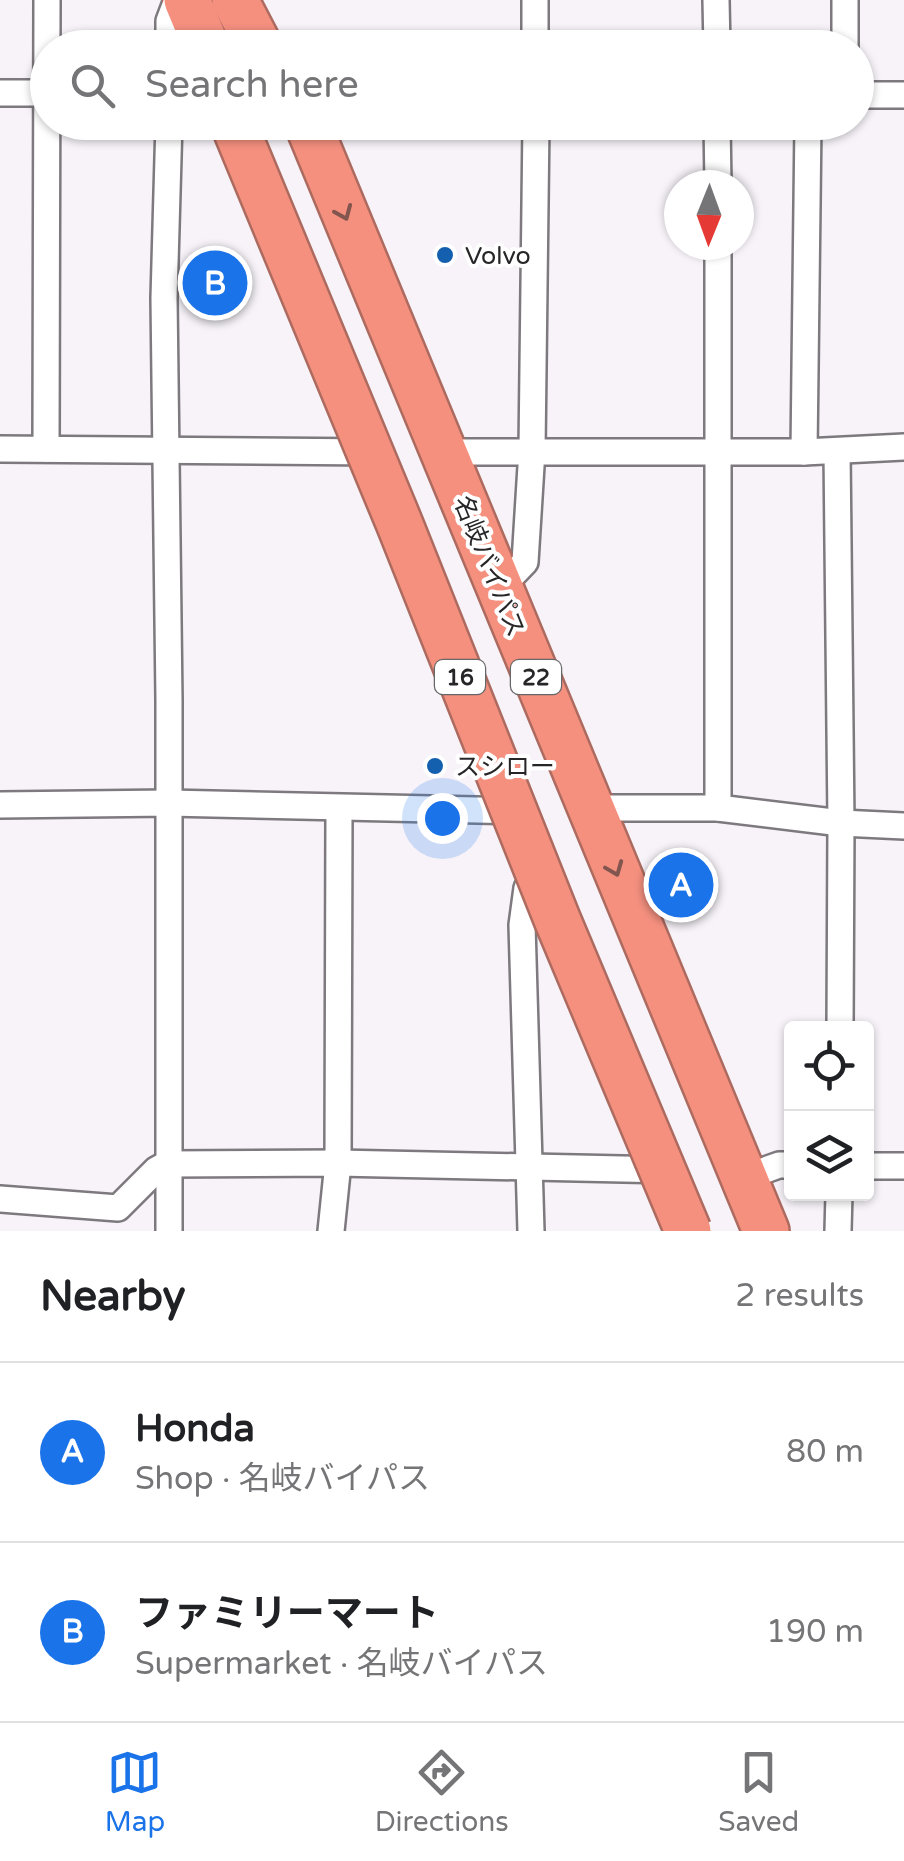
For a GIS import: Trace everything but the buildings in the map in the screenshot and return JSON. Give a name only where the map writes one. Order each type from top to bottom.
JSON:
[{"type":"highway","points":[[183,0],[197,30]]},
{"type":"highway","points":[[235,0],[251,30]]},
{"type":"highway","points":[[258,0],[270,30]]},
{"type":"highway","name":"16","points":[[243,140],[557,919],[691,1231]]},
{"type":"highway","name":"22","points":[[244,140],[378,452],[691,1231]]},
{"type":"highway","name":"名岐バイパス","points":[[314,140],[766,1231]]},
{"type":"street","points":[[47,0],[47,30]]},
{"type":"street","points":[[170,30],[170,21],[183,0]]},
{"type":"street","points":[[534,0],[535,30]]},
{"type":"street","points":[[716,0],[717,30]]},
{"type":"street","points":[[845,0],[845,30]]},
{"type":"street","points":[[0,93],[30,93]]},
{"type":"street","points":[[874,95],[904,96]]},
{"type":"street","points":[[46,448],[47,140]]},
{"type":"street","points":[[168,140],[164,298],[169,1231]]},
{"type":"street","points":[[499,589],[525,562],[532,450],[536,140]]},
{"type":"street","points":[[718,140],[718,170]]},
{"type":"street","points":[[804,452],[808,140]]},
{"type":"street","points":[[718,260],[718,808]]},
{"type":"street","points":[[443,452],[804,452],[904,447]]},
{"type":"street","points":[[0,449],[378,452]]},
{"type":"street","points":[[837,451],[840,1021]]},
{"type":"street","points":[[0,805],[520,811]]},
{"type":"street","points":[[591,808],[718,808],[904,826]]},
{"type":"street","points":[[330,1231],[338,1163],[339,810]]},
{"type":"street","points":[[531,1231],[522,925],[527,888],[542,867]]},
{"type":"street","points":[[0,1199],[118,1208],[167,1164],[338,1163],[669,1170]]},
{"type":"street","points":[[743,1178],[784,1165]]},
{"type":"street","points":[[874,1166],[904,1166]]},
{"type":"street","points":[[838,1201],[838,1231]]},
{"type":"place","name":"Volvo","points":[[445,255]]},
{"type":"place","name":"ファミリーマート","points":[[215,283]]},
{"type":"place","name":"スシロー","points":[[435,766]]},
{"type":"place","name":"Honda","points":[[681,885]]}]
